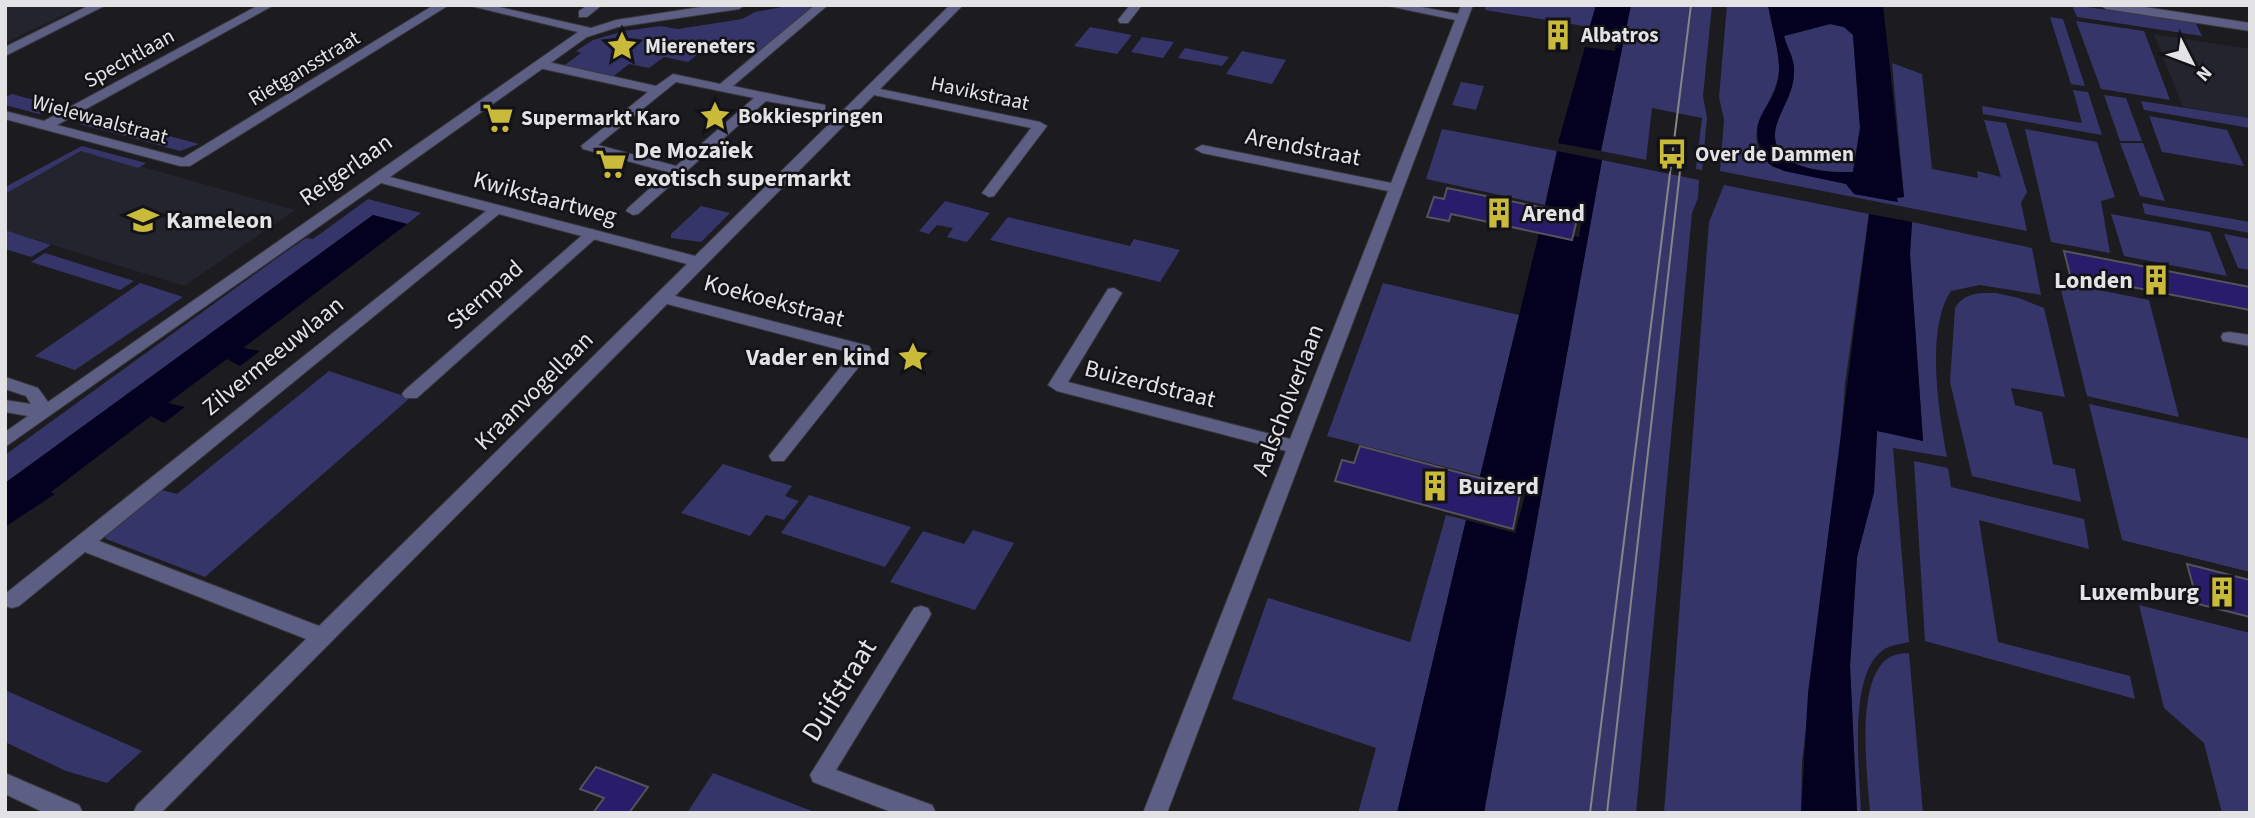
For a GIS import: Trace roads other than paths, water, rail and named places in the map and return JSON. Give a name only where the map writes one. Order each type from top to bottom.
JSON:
[{"type":"street","points":[[5,52],[100,5]]},
{"type":"street","name":"Spechtlaan","points":[[45,126],[268,5]]},
{"type":"street","name":"Rietgansstraat","points":[[185,163],[443,5]]},
{"type":"street","points":[[474,5],[589,31]]},
{"type":"street","points":[[583,14],[596,5]]},
{"type":"street","name":"Reigerlaan","points":[[5,441],[589,31],[739,5]]},
{"type":"street","points":[[723,88],[822,5]]},
{"type":"street","name":"Kraanvogellaan","points":[[145,813],[957,5]]},
{"type":"street","points":[[1124,20],[1136,5]]},
{"type":"street","points":[[1390,5],[1464,12]]},
{"type":"street","points":[[2106,5],[2250,27]]},
{"type":"street","name":"Aalscholverlaan","points":[[1155,813],[1464,12]]},
{"type":"street","points":[[539,64],[658,90]]},
{"type":"street","points":[[679,171],[588,146],[673,78],[820,108]]},
{"type":"street","name":"Havikstraat","points":[[871,91],[1040,127],[989,193]]},
{"type":"street","points":[[633,211],[764,96]]},
{"type":"street","name":"Wielewaalstraat","points":[[5,115],[185,163]]},
{"type":"street","name":"Arendstraat","points":[[1202,149],[1396,188]]},
{"type":"street","name":"Kwikstaartweg","points":[[377,178],[700,262]]},
{"type":"street","name":"Zilvermeeuwlaan","points":[[12,600],[497,209]]},
{"type":"street","name":"Sternpad","points":[[411,394],[592,234]]},
{"type":"street","name":"Buizerdstraat","points":[[1114,293],[1057,386],[1296,447]]},
{"type":"street","name":"Koekoekstraat","points":[[664,298],[863,350],[778,456]]},
{"type":"street","points":[[2229,337],[2250,341]]},
{"type":"street","points":[[5,383],[32,392],[46,412]]},
{"type":"street","points":[[5,406],[46,412]]},
{"type":"street","points":[[81,542],[322,636]]},
{"type":"street","name":"Duifstraat","points":[[921,614],[821,775],[925,813]]},
{"type":"street","points":[[5,783],[71,813]]},
{"type":"water","points":[[1596,5],[1631,5],[1601,151],[1558,143],[1585,47],[1615,51],[1618,34],[1589,29]]},
{"type":"water","points":[[1768,5],[1883,5],[1904,197],[1897,198],[1898,202],[1854,194],[1846,184],[1784,171],[1769,164],[1757,134],[1758,123],[1773,96],[1779,69]],"holes":[[[1830,24],[1844,27],[1853,35],[1860,128],[1853,172],[1812,169],[1787,159],[1779,150],[1775,138],[1777,123],[1794,79],[1794,67],[1784,36]]]},
{"type":"water","points":[[1557,151],[1602,160],[1484,813],[1397,813],[1466,520],[1515,533],[1527,488],[1480,476],[1540,229],[1579,237],[1583,213],[1545,205]]},
{"type":"water","points":[[1869,214],[1912,222],[1910,254],[1923,441],[1877,431],[1874,492],[1857,557],[1850,666],[1857,813],[1801,813],[1808,693]]},
{"type":"water","points":[[373,215],[407,224],[243,348],[260,351],[240,366],[227,359],[168,403],[185,407],[164,423],[151,416],[51,492],[55,494],[5,527],[5,483]]},
{"type":"tram line","points":[[1590,813],[1691,5]]},
{"type":"tram line","points":[[1607,813],[1681,162]]},
{"type":"place","name":"Albatros","points":[[1558,35]]},
{"type":"place","name":"Miereneters","points":[[622,46]]},
{"type":"place","name":"Bokkiespringen","points":[[715,116]]},
{"type":"place","name":"Supermarkt Karo","points":[[498,118]]},
{"type":"place","name":"Over de Dammen","points":[[1672,154]]},
{"type":"place","name":"De Mozaïek exotisch supermarkt","points":[[611,164]]},
{"type":"place","name":"Arend","points":[[1499,213]]},
{"type":"place","name":"Kameleon","points":[[143,220]]},
{"type":"place","name":"Londen","points":[[2156,280]]},
{"type":"place","name":"Vader en kind","points":[[913,357]]},
{"type":"place","name":"Buizerd","points":[[1435,486]]},
{"type":"place","name":"Luxemburg","points":[[2222,592]]}]
